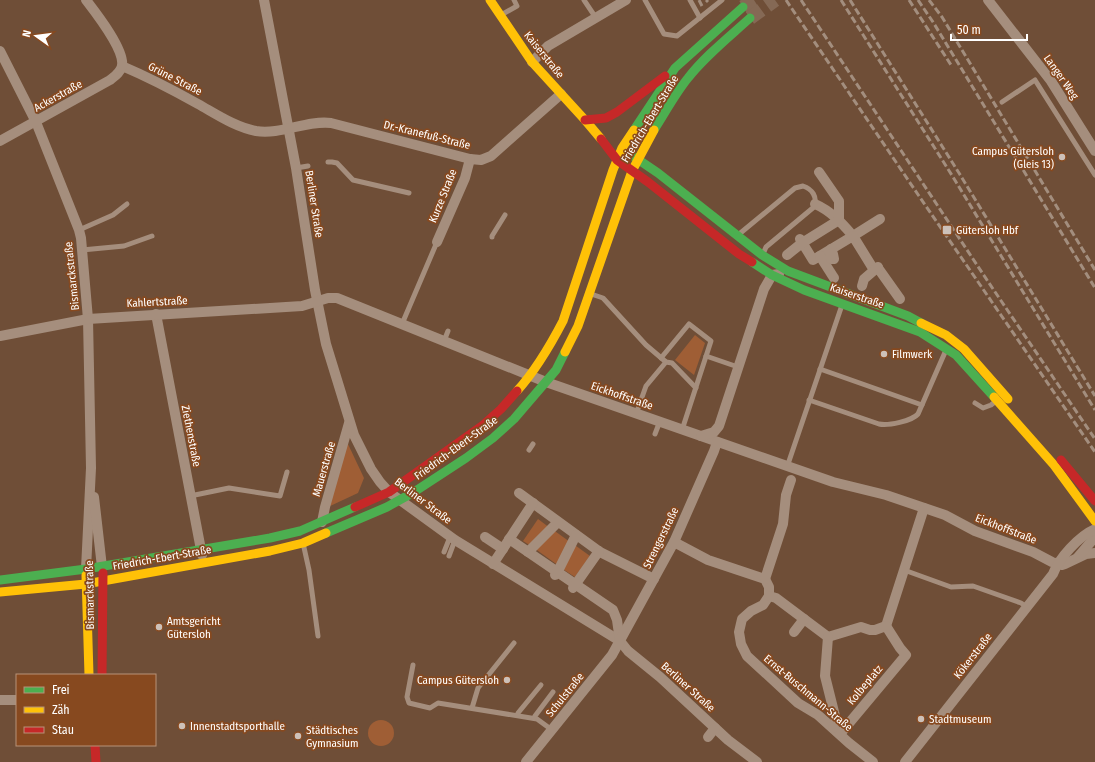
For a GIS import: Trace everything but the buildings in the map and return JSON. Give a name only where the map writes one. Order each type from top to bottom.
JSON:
[{"type":"main road","name":"Kaiserstraße","points":[[490,0],[532,62],[584,120],[617,160],[721,237],[758,267],[786,283],[920,332],[947,349],[962,361],[1054,465],[1095,522]]},
{"type":"main road","name":"Friedrich-Ebert-Straße","points":[[0,580],[86,569],[201,550],[270,538],[300,530],[322,522],[389,492],[482,426],[501,409],[531,376],[543,359],[563,321],[576,287],[609,180],[622,148],[674,68],[743,7]]},
{"type":"main road","name":"Friedrich-Ebert-Straße","points":[[0,592],[86,584],[270,551],[303,543],[400,501],[466,458],[493,438],[514,420],[546,382],[557,368],[567,350],[578,326],[632,170],[665,112],[688,78],[711,53],[750,18]]},
{"type":"main road","points":[[584,120],[606,118],[617,112],[674,68]]},
{"type":"main road","name":"Kaiserstraße","points":[[584,120],[638,159],[734,236],[788,271],[845,294],[908,316],[954,340],[974,359],[1014,405]]},
{"type":"main road","points":[[1043,438],[1095,501]]},
{"type":"main road","name":"Bismarckstraße","points":[[102,566],[102,674]]},
{"type":"main road","name":"Bismarckstraße","points":[[86,569],[89,674]]},
{"type":"street","points":[[86,0],[117,46],[122,59],[122,66]]},
{"type":"street","name":"Berliner Straße","points":[[264,0],[289,128],[317,301],[326,344],[349,423],[371,469],[389,492],[453,539],[620,641],[656,680],[685,706],[757,762]]},
{"type":"street","points":[[532,62],[548,46],[626,0]]},
{"type":"street","name":"Langer Weg","points":[[988,0],[1051,81],[1095,151]]},
{"type":"street","name":"Bismarckstraße","points":[[0,51],[36,122],[79,230],[88,319],[91,468],[86,569]]},
{"type":"street","name":"Ackerstraße","points":[[0,141],[110,80],[118,74],[122,66]]},
{"type":"street","name":"Grüne Straße","points":[[122,66],[195,102],[241,127],[257,131],[270,131],[289,128]]},
{"type":"street","name":"Dr.-Kranefuß-Straße","points":[[289,128],[320,122],[331,123],[470,159],[481,160],[491,156],[561,94]]},
{"type":"street","name":"Kurze Straße","points":[[437,242],[465,178],[470,159]]},
{"type":"street","points":[[819,172],[839,201],[839,220]]},
{"type":"street","points":[[815,204],[824,208],[839,220],[878,268],[900,300]]},
{"type":"street","points":[[801,241],[813,260],[820,256],[832,256],[853,236],[880,219]]},
{"type":"street","points":[[787,255],[801,241],[839,220]]},
{"type":"street","points":[[820,256],[834,278]]},
{"type":"street","points":[[862,286],[864,279],[878,268]]},
{"type":"street","points":[[702,436],[714,432],[719,426],[764,289],[772,275],[788,271]]},
{"type":"street","name":"Eickhoffstraße","points":[[317,301],[328,298],[337,298],[546,382],[840,485],[886,495],[950,517],[975,531],[1033,552],[1057,564]]},
{"type":"street","name":"Kahlertstraße","points":[[0,336],[88,319],[302,306],[317,301]]},
{"type":"street","name":"Ziethenstraße","points":[[156,314],[203,563]]},
{"type":"street","name":"Mauerstraße","points":[[322,522],[349,423]]},
{"type":"street","name":"Strengerstraße","points":[[620,641],[674,542],[717,442]]},
{"type":"street","name":"Bismarckstraße","points":[[91,468],[102,566]]},
{"type":"street","points":[[791,480],[786,495],[783,524],[765,579],[769,587],[769,596],[776,598],[828,637],[861,627],[875,630],[886,626]]},
{"type":"street","points":[[519,494],[558,522],[574,530],[599,552],[623,561],[654,579]]},
{"type":"street","points":[[493,564],[533,503]]},
{"type":"street","points":[[903,651],[886,626],[895,582],[904,570],[924,508]]},
{"type":"street","points":[[528,552],[558,522]]},
{"type":"street","name":"Kökerstraße","points":[[905,762],[1053,574],[1057,564],[1084,535],[1095,529]]},
{"type":"street","points":[[556,573],[574,530]]},
{"type":"street","points":[[485,537],[503,549]]},
{"type":"street","points":[[1074,561],[1095,538]]},
{"type":"street","points":[[509,539],[587,595],[613,610],[617,620],[620,641]]},
{"type":"street","points":[[674,542],[708,560],[765,579]]},
{"type":"street","points":[[575,586],[599,552]]},
{"type":"street","points":[[1057,564],[1065,564],[1086,554],[1095,553]]},
{"type":"street","name":"Ernst-Buschmann-Straße","points":[[769,596],[763,604],[751,611],[742,619],[739,632],[741,644],[747,656],[798,703],[836,727],[849,743],[873,762]]},
{"type":"street","points":[[794,632],[804,619]]},
{"type":"street","name":"Kolbeplatz","points":[[828,637],[825,676],[836,727],[847,724],[881,690],[903,651],[914,647]]},
{"type":"street","name":"Schulstraße","points":[[526,762],[612,655],[620,641]]},
{"type":"street","points":[[0,700],[16,700]]},
{"type":"street","points":[[708,737],[715,728]]},
{"type":"lane","points":[[500,16],[517,6],[514,0]]},
{"type":"lane","points":[[584,0],[596,18]]},
{"type":"lane","points":[[645,0],[664,34],[677,36],[722,0]]},
{"type":"lane","points":[[690,0],[700,18]]},
{"type":"lane","points":[[1002,102],[1035,80],[1095,175]]},
{"type":"lane","points":[[328,162],[337,163],[342,171],[353,180],[409,193]]},
{"type":"lane","points":[[296,168],[308,166]]},
{"type":"lane","points":[[734,236],[799,186],[810,189],[815,197],[815,204],[811,210],[766,246],[758,267]]},
{"type":"lane","points":[[79,230],[113,215],[127,204]]},
{"type":"lane","points":[[492,237],[505,215]]},
{"type":"lane","points":[[82,250],[124,246],[152,236]]},
{"type":"lane","points":[[402,324],[437,242]]},
{"type":"lane","points":[[589,294],[604,298],[646,345],[666,362],[672,363],[696,388]]},
{"type":"lane","points":[[787,467],[845,294]]},
{"type":"lane","points":[[662,358],[689,324],[711,341],[682,430]]},
{"type":"lane","points":[[444,341],[448,330]]},
{"type":"lane","points":[[809,400],[883,425],[912,419],[918,414],[947,349],[954,340]]},
{"type":"lane","points":[[706,356],[738,367]]},
{"type":"lane","points":[[636,414],[646,386],[666,362]]},
{"type":"lane","points":[[820,369],[922,405]]},
{"type":"lane","points":[[975,404],[980,407],[987,408],[1004,394]]},
{"type":"lane","points":[[655,434],[660,421]]},
{"type":"lane","points":[[529,450],[533,444]]},
{"type":"lane","points":[[190,496],[229,488],[280,496],[287,472]]},
{"type":"lane","points":[[300,530],[309,570],[318,636]]},
{"type":"lane","points":[[444,552],[453,539]]},
{"type":"lane","points":[[448,556],[453,539]]},
{"type":"lane","points":[[904,570],[951,588],[973,586],[1021,603],[1027,607]]},
{"type":"lane","points":[[472,708],[478,688],[514,642]]},
{"type":"lane","points":[[413,665],[407,697],[409,703],[430,708],[438,703],[534,718],[552,730]]},
{"type":"lane","points":[[518,715],[518,713],[541,685]]},
{"type":"lane","points":[[534,718],[553,692]]},
{"type":"shaded area","points":[[695,335],[705,343],[694,375],[675,360]]},
{"type":"shaded area","points":[[347,442],[364,478],[358,493],[328,507]]},
{"type":"shaded area","points":[[538,519],[550,528],[531,546],[523,541]]},
{"type":"shaded area","points":[[552,529],[570,542],[559,566],[534,548]]},
{"type":"shaded area","points":[[572,543],[590,556],[575,577],[561,568]]},
{"type":"shaded area","points":[[381,720],[390,724],[394,733],[390,742],[381,746],[372,742],[368,733],[372,724]]},
{"type":"tunnel","points":[[743,7],[754,0]]},
{"type":"tunnel","points":[[750,18],[775,0]]},
{"type":"railway","points":[[699,0],[702,6]]},
{"type":"railway","points":[[786,0],[1095,452]]},
{"type":"railway","points":[[801,0],[989,283],[1095,439]]},
{"type":"railway","points":[[841,0],[953,177],[1095,410]]},
{"type":"railway","points":[[850,0],[959,173],[1095,396]]},
{"type":"railway","points":[[909,0],[951,65]]},
{"type":"railway","points":[[918,0],[933,22],[1095,288]]},
{"type":"railway","points":[[929,0],[942,17],[1095,270]]},
{"type":"traffic: fast","points":[[634,130],[675,68],[743,7]]},
{"type":"traffic: fast","points":[[654,130],[683,84],[702,62],[750,18]]},
{"type":"traffic: fast","points":[[630,154],[658,173],[762,255],[788,271],[908,316],[921,323]]},
{"type":"traffic: fast","points":[[752,262],[772,275],[804,290],[920,332],[956,355],[994,397]]},
{"type":"traffic: fast","points":[[326,533],[387,507],[414,492],[466,458],[493,438],[514,419],[556,370],[565,352]]},
{"type":"traffic: fast","points":[[0,580],[86,569],[270,538],[300,531],[355,507]]},
{"type":"traffic: slow","points":[[490,0],[532,62],[601,139]]},
{"type":"traffic: slow","points":[[517,391],[542,358],[563,321],[613,170],[622,148],[634,130]]},
{"type":"traffic: slow","points":[[565,352],[578,326],[632,171],[654,130]]},
{"type":"traffic: slow","points":[[921,323],[946,335],[964,349],[1008,399]]},
{"type":"traffic: slow","points":[[994,397],[1054,465],[1095,521]]},
{"type":"traffic: slow","points":[[0,592],[86,584],[270,551],[303,543],[326,533]]},
{"type":"traffic: slow","points":[[86,575],[89,674]]},
{"type":"traffic: jam","points":[[585,120],[606,118],[617,112],[665,76]]},
{"type":"traffic: jam","points":[[601,139],[617,160],[648,182],[739,254],[752,262]]},
{"type":"traffic: jam","points":[[355,507],[389,492],[482,426],[501,409],[517,391]]},
{"type":"traffic: jam","points":[[1061,460],[1095,501]]},
{"type":"traffic: jam","points":[[102,674],[103,573]]},
{"type":"traffic: jam","points":[[95,746],[96,762]]},
{"type":"place","name":"Campus Gütersloh (Gleis 13)","points":[[1062,157]]},
{"type":"place","name":"Gütersloh Hbf","points":[[947,230]]},
{"type":"place","name":"Filmwerk","points":[[884,354]]},
{"type":"place","name":"Amtsgericht Gütersloh","points":[[159,627]]},
{"type":"place","name":"Campus Gütersloh","points":[[507,680]]},
{"type":"place","name":"Stadtmuseum","points":[[921,719]]},
{"type":"place","name":"Innenstadtsporthalle","points":[[182,726]]},
{"type":"place","name":"Städtisches Gymnasium","points":[[298,736]]}]
